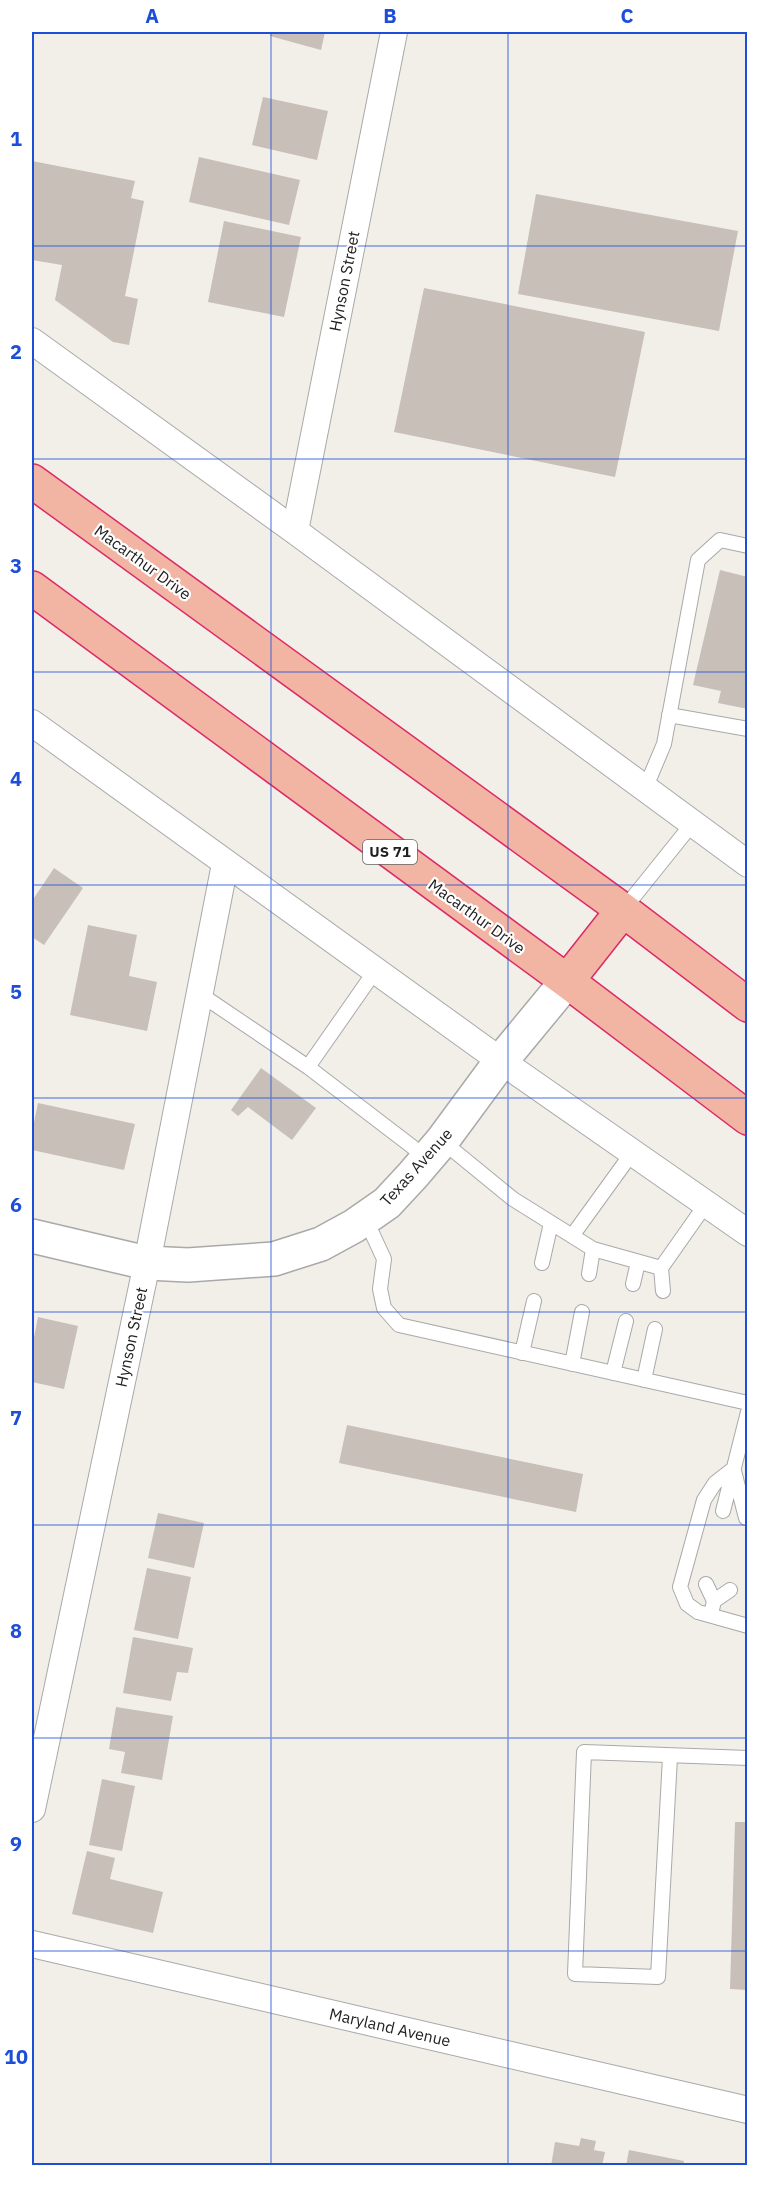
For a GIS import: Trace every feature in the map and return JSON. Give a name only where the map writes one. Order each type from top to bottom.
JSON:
[{"type":"highway","name":"Macarthur Drive","points":[[32,481],[622,910],[747,1005]]},
{"type":"highway","name":"Macarthur Drive","points":[[32,588],[567,981],[747,1118]]},
{"type":"highway","points":[[567,981],[622,910]]},
{"type":"street","name":"Hynson Street","points":[[294,531],[394,32]]},
{"type":"street","points":[[32,341],[747,864]]},
{"type":"street","points":[[32,723],[501,1061],[747,1233]]},
{"type":"street","name":"Hynson Street","points":[[32,1809],[147,1263],[225,864]]},
{"type":"street","name":"Texas Avenue","points":[[32,1236],[147,1263],[188,1265],[274,1259],[321,1244],[387,1203],[435,1150],[501,1061],[567,981]]},
{"type":"street","name":"Maryland Avenue","points":[[32,1944],[747,2110]]},
{"type":"lane","points":[[645,789],[664,744],[698,560],[720,540],[747,546]]},
{"type":"lane","points":[[669,715],[747,729]]},
{"type":"lane","points":[[622,910],[692,824]]},
{"type":"lane","points":[[308,1067],[375,971]]},
{"type":"lane","points":[[200,994],[435,1150],[593,1250],[661,1268]]},
{"type":"lane","points":[[572,1236],[632,1153]]},
{"type":"lane","points":[[663,1291],[661,1268],[706,1204]]},
{"type":"lane","points":[[365,1218],[384,1259],[380,1289],[384,1308],[399,1326],[747,1403]]},
{"type":"lane","points":[[542,1263],[551,1223]]},
{"type":"lane","points":[[590,1274],[593,1250]]},
{"type":"lane","points":[[633,1284],[638,1262]]},
{"type":"lane","points":[[522,1353],[534,1301]]},
{"type":"lane","points":[[572,1364],[582,1312]]},
{"type":"lane","points":[[614,1373],[626,1321]]},
{"type":"lane","points":[[644,1380],[655,1329]]},
{"type":"lane","points":[[723,1511],[747,1412]]},
{"type":"lane","points":[[733,1469],[746,1518]]},
{"type":"lane","points":[[730,1590],[712,1607],[698,1612],[687,1604],[680,1587],[704,1500],[715,1483],[733,1469]]},
{"type":"lane","points":[[705,1584],[712,1607],[747,1626]]},
{"type":"lane","points":[[670,1756],[658,1977],[574,1974],[584,1752],[747,1758]]},
{"type":"building","points":[[271,32],[325,32],[321,50],[270,36]]},
{"type":"building","points":[[263,97],[328,111],[317,160],[252,145]]},
{"type":"building","points":[[199,157],[300,180],[289,225],[189,202]]},
{"type":"building","points":[[32,161],[135,181],[131,198],[144,201],[125,296],[138,299],[129,345],[113,342],[55,300],[62,265],[32,260]]},
{"type":"building","points":[[536,194],[738,231],[719,331],[518,294]]},
{"type":"building","points":[[224,221],[301,237],[284,317],[208,302]]},
{"type":"building","points":[[424,288],[645,332],[615,477],[394,432]]},
{"type":"building","points":[[720,570],[748,577],[748,709],[718,703],[721,691],[693,685]]},
{"type":"building","points":[[54,868],[83,888],[44,945],[32,937],[32,901]]},
{"type":"building","points":[[88,925],[137,935],[129,976],[157,982],[147,1031],[70,1015]]},
{"type":"building","points":[[261,1068],[316,1108],[292,1140],[248,1107],[238,1116],[231,1110]]},
{"type":"building","points":[[38,1103],[135,1124],[124,1170],[32,1150],[32,1132]]},
{"type":"building","points":[[38,1317],[78,1326],[64,1389],[32,1382],[32,1348]]},
{"type":"building","points":[[347,1425],[583,1474],[576,1512],[339,1463]]},
{"type":"building","points":[[158,1513],[204,1523],[194,1568],[148,1558]]},
{"type":"building","points":[[147,1568],[191,1577],[178,1639],[134,1630]]},
{"type":"building","points":[[133,1637],[193,1648],[188,1673],[177,1672],[171,1701],[123,1693]]},
{"type":"building","points":[[116,1707],[173,1716],[162,1780],[121,1773],[125,1752],[109,1749]]},
{"type":"building","points":[[102,1779],[135,1786],[122,1851],[89,1845]]},
{"type":"building","points":[[735,1822],[748,1822],[748,1990],[730,1989]]},
{"type":"building","points":[[87,1851],[115,1858],[110,1879],[163,1892],[153,1933],[72,1914]]},
{"type":"building","points":[[581,2138],[596,2141],[594,2150],[605,2152],[602,2166],[551,2166],[555,2142],[579,2146]]},
{"type":"building","points":[[629,2150],[684,2161],[683,2166],[626,2166]]}]
